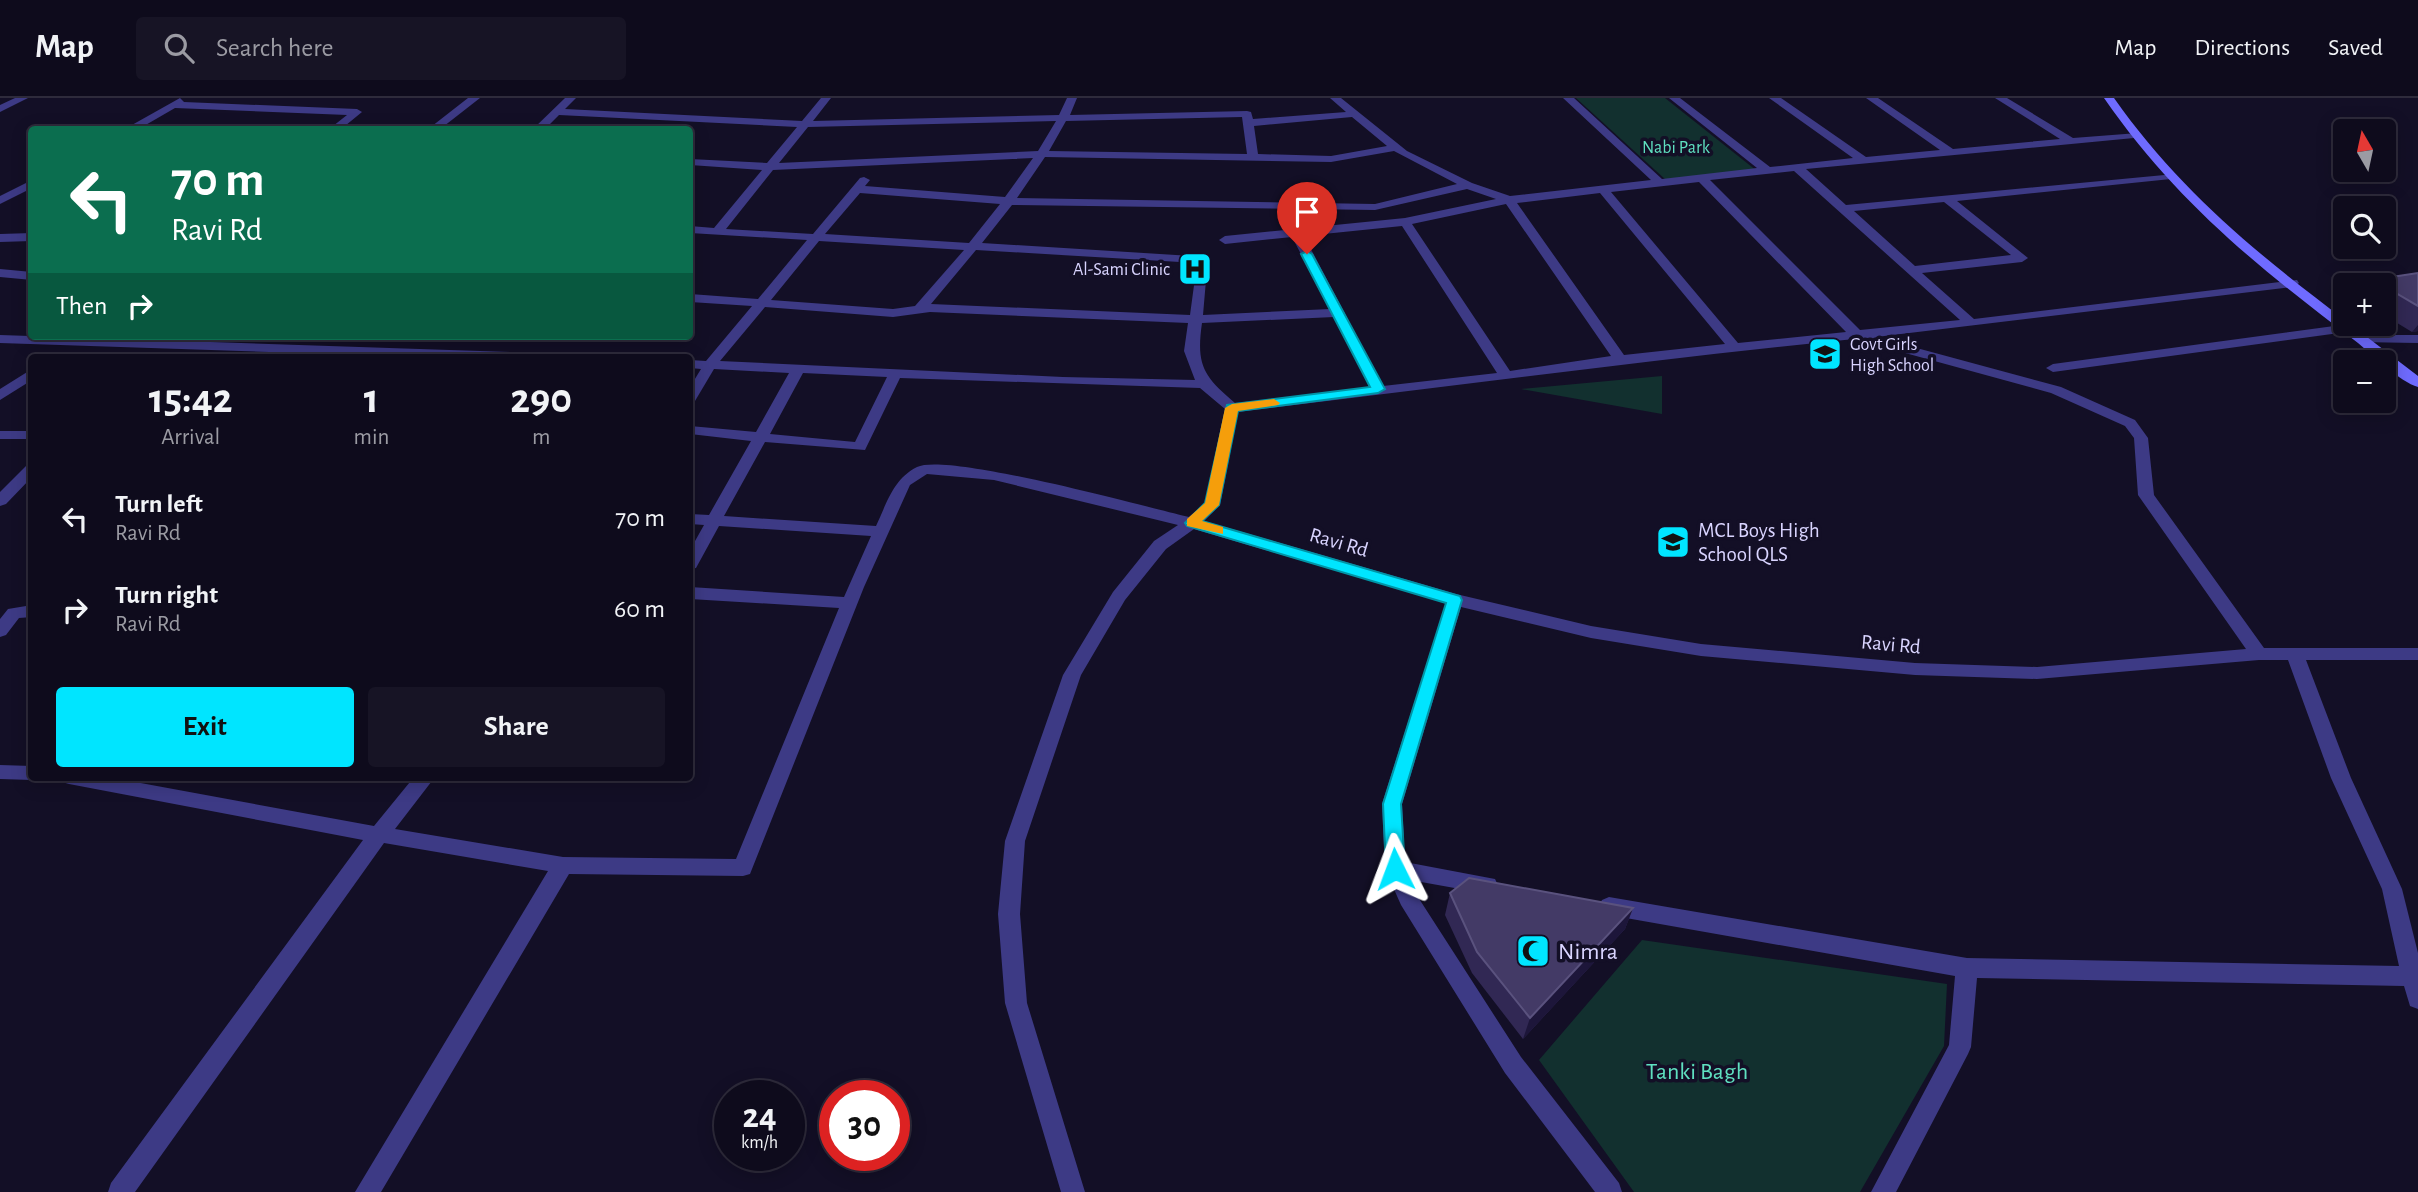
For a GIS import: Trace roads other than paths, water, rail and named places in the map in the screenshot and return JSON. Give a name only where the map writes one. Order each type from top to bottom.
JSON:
[{"type":"street","points":[[0,110],[23,98]]},
{"type":"street","points":[[135,126],[185,98]]},
{"type":"street","points":[[437,126],[475,98]]},
{"type":"street","points":[[541,126],[571,98]]},
{"type":"street","points":[[718,231],[826,98]]},
{"type":"street","points":[[919,310],[1009,201],[1043,154],[1072,98]]},
{"type":"street","points":[[1335,98],[1397,147],[1468,186],[1509,200],[1620,359]]},
{"type":"street","points":[[1567,98],[1661,184]]},
{"type":"street","points":[[1674,98],[1768,171]]},
{"type":"street","points":[[1774,98],[1863,160]]},
{"type":"street","points":[[1871,98],[1950,152]]},
{"type":"street","points":[[2000,98],[2073,142]]},
{"type":"street","points":[[2109,98],[2134,135],[2189,199],[2333,315]]},
{"type":"street","points":[[171,106],[358,112],[339,126]]},
{"type":"street","points":[[557,112],[805,124],[1247,114],[1253,157]]},
{"type":"street","points":[[1248,123],[1355,114]]},
{"type":"street","points":[[1225,240],[1405,222],[1509,200],[1863,160],[2134,135]]},
{"type":"street","points":[[693,162],[770,167],[878,164],[1043,154],[1331,159],[1397,147]]},
{"type":"street","points":[[693,393],[710,365],[878,164]]},
{"type":"street","points":[[1797,167],[1971,324]]},
{"type":"street","points":[[1843,209],[2171,176]]},
{"type":"street","points":[[1703,180],[1858,336],[2056,390],[2130,423],[2141,438],[2146,495],[2259,654]]},
{"type":"street","points":[[0,201],[28,185]]},
{"type":"street","points":[[857,189],[1009,201],[1375,206],[1468,186]]},
{"type":"street","points":[[1604,191],[1735,348]]},
{"type":"street","points":[[1912,270],[2022,258],[1948,200]]},
{"type":"street","points":[[1405,222],[1506,376]]},
{"type":"street","points":[[693,230],[1203,260],[1191,351],[1204,384],[1232,408],[1506,376],[1620,359],[1971,324],[2293,283]]},
{"type":"street","points":[[1297,234],[1378,389]]},
{"type":"street","points":[[0,238],[28,237]]},
{"type":"street","points":[[0,273],[28,276]]},
{"type":"street","points":[[693,298],[893,313],[919,310],[1196,319],[1336,313]]},
{"type":"street","points":[[2053,368],[2333,330]]},
{"type":"street","points":[[2358,336],[2418,383]]},
{"type":"street","points":[[0,339],[28,338]]},
{"type":"street","points":[[2362,339],[2418,339]]},
{"type":"street","points":[[64,340],[244,352],[362,354]]},
{"type":"street","points":[[58,354],[75,341]]},
{"type":"street","points":[[693,364],[1204,384]]},
{"type":"street","points":[[693,558],[798,369]]},
{"type":"street","points":[[693,430],[860,447],[895,374]]},
{"type":"street","points":[[0,396],[28,376]]},
{"type":"street","points":[[1073,1192],[1016,1003],[1009,914],[1015,841],[1072,675],[1119,596],[1160,545],[1212,505],[1232,408]]},
{"type":"street","points":[[0,435],[28,435]]},
{"type":"street","name":"Ravi Rd","points":[[563,865],[743,868],[881,532],[904,482],[924,469],[994,475],[1192,523],[1455,600],[1591,632],[1701,650],[1915,669],[2037,673],[2259,654],[2418,654]]},
{"type":"street","points":[[0,501],[28,472]]},
{"type":"street","points":[[693,519],[881,532]]},
{"type":"street","points":[[693,593],[850,603]]},
{"type":"street","points":[[1455,600],[1392,804],[1395,869],[1408,899],[1513,1065],[1610,1192]]},
{"type":"street","points":[[0,631],[14,613],[28,611]]},
{"type":"street","points":[[2294,653],[2341,778],[2392,889],[2418,999]]},
{"type":"street","points":[[0,772],[28,773]]},
{"type":"street","points":[[91,781],[563,865],[367,1192]]},
{"type":"street","points":[[120,1192],[379,834],[422,781]]},
{"type":"street","points":[[1395,869],[1504,888]]},
{"type":"street","points":[[1586,902],[1967,968],[2413,976]]},
{"type":"street","points":[[1883,1192],[1960,1046],[1967,968]]},
{"type":"place","name":"Al-Sami Clinic","points":[[1195,269]]},
{"type":"place","name":"Govt Girls High School","points":[[1825,354]]},
{"type":"place","name":"MCL Boys High School QLS","points":[[1673,542]]},
{"type":"place","name":"Nimra","points":[[1533,951]]},
{"type":"park label","name":"Nabi Park","points":[[1676,147]]},
{"type":"park label","name":"Tanki Bagh","points":[[1697,1071]]}]
